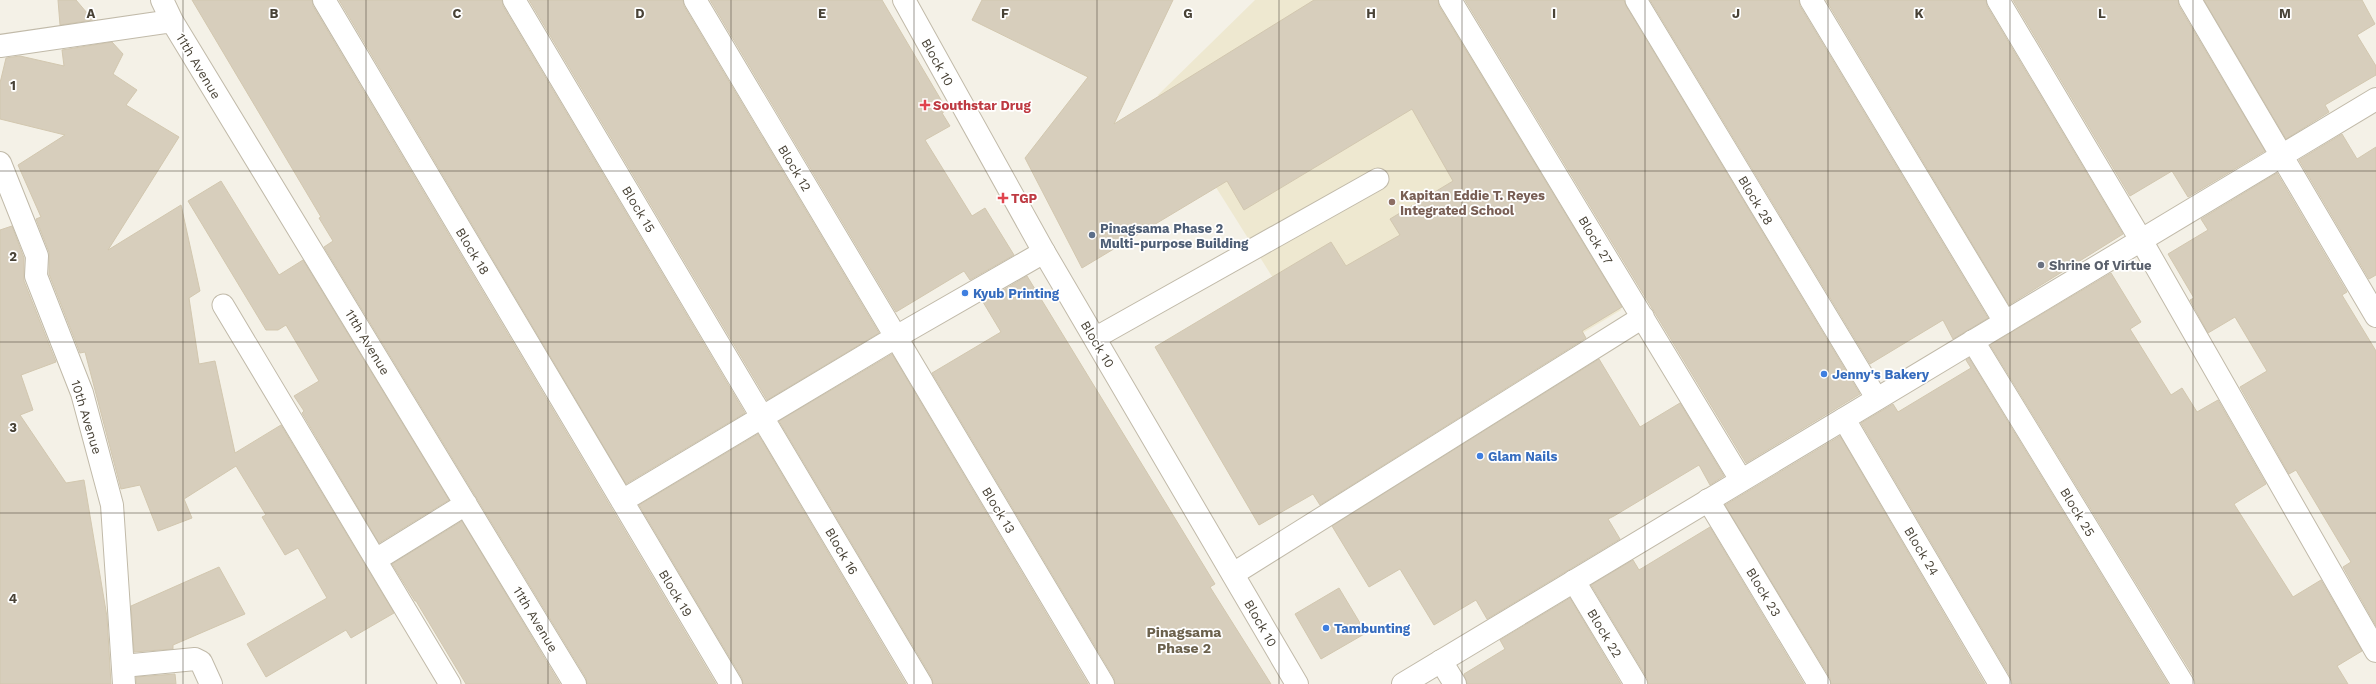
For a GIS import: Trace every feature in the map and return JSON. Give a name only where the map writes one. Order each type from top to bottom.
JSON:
[{"type":"street","name":"11th Avenue","points":[[162,0],[172,21],[575,684]]},
{"type":"street","name":"Block 18","points":[[324,0],[622,501]]},
{"type":"street","name":"Block 15","points":[[514,0],[764,417]]},
{"type":"street","name":"Block 12","points":[[695,0],[896,337]]},
{"type":"street","name":"Block 10","points":[[904,0],[1044,252],[1297,684]]},
{"type":"street","name":"Block 27","points":[[1450,0],[1742,480]]},
{"type":"street","points":[[1811,0],[2005,322]]},
{"type":"street","points":[[1998,0],[2142,240],[2376,651]]},
{"type":"street","points":[[2190,0],[2376,316]]},
{"type":"street","points":[[0,46],[172,21]]},
{"type":"street","points":[[1402,684],[2376,99]]},
{"type":"street","name":"10th Avenue","points":[[0,163],[37,256],[36,276],[82,393],[112,505],[124,675]]},
{"type":"street","points":[[622,501],[896,337],[1044,252]]},
{"type":"street","points":[[1233,574],[1643,316]]},
{"type":"street","name":"Block 13","points":[[896,337],[1103,684]]},
{"type":"street","name":"Block 25","points":[[1973,341],[2183,684]]},
{"type":"street","name":"Block 16","points":[[764,417],[921,684]]},
{"type":"street","name":"Block 24","points":[[1844,419],[2000,684]]},
{"type":"street","name":"Block 23","points":[[1708,500],[1819,684]]},
{"type":"street","name":"Block 19","points":[[622,501],[731,684]]},
{"type":"street","points":[[376,559],[466,504]]},
{"type":"street","name":"Block 22","points":[[1574,581],[1636,684]]},
{"type":"street","points":[[124,675],[195,659],[201,662],[210,684]]},
{"type":"street","points":[[1441,661],[1455,684]]},
{"type":"lane","name":"Block 28","points":[[1636,0],[1877,399]]},
{"type":"lane","points":[[1095,338],[1378,178]]},
{"type":"lane","points":[[223,305],[450,684]]},
{"type":"shaded area","name":"Kapitan Eddie T. Reyes Integrated School","points":[[1255,0],[1439,0],[1621,310],[1383,453],[1158,95]]},
{"type":"building","points":[[58,0],[76,0],[93,20],[60,25]]},
{"type":"building","points":[[192,0],[312,0],[313,6],[716,684],[587,684],[586,678],[324,247],[333,241],[319,218],[321,217]]},
{"type":"building","points":[[339,0],[502,0],[503,6],[745,413],[626,484]]},
{"type":"building","points":[[529,0],[683,0],[684,6],[879,333],[767,400]]},
{"type":"building","points":[[710,0],[882,0],[947,110],[942,113],[950,126],[925,140],[972,216],[985,208],[1014,255],[970,280],[964,271],[896,312]]},
{"type":"building","name":"Kapitan Eddie T. Reyes Integrated School","points":[[982,0],[1173,0],[1114,124],[1314,0],[1438,0],[1439,6],[1622,307],[1582,331],[1586,338],[1320,505],[1313,494],[1259,525],[1155,347],[1331,242],[1346,266],[1400,235],[1390,219],[1453,181],[1412,109],[1244,210],[1227,181],[1082,268],[1025,158],[1088,77],[972,20]]},
{"type":"building","points":[[1465,0],[1624,0],[1626,6],[1860,394],[1746,463]]},
{"type":"building","points":[[1650,0],[1799,0],[1800,6],[1988,318],[1953,339],[1943,320],[1870,364]]},
{"type":"building","points":[[1826,0],[1986,0],[1987,6],[2123,234],[2009,305]]},
{"type":"building","points":[[2013,0],[2178,0],[2179,6],[2265,151],[2188,197],[2172,171],[2130,196]]},
{"type":"building","points":[[2204,0],[2362,0],[2375,24],[2357,35],[2376,66],[2376,75],[2325,105],[2329,112],[2286,139]]},
{"type":"building","points":[[112,42],[123,54],[113,74],[137,90],[126,105],[179,137],[108,250],[181,205],[200,291],[189,298],[199,364],[215,361],[235,453],[281,425],[394,613],[351,638],[346,630],[266,677],[247,644],[327,598],[298,548],[285,555],[262,517],[266,515],[236,466],[184,499],[192,518],[158,531],[140,485],[121,489],[85,352],[80,353],[49,274],[49,252],[36,219],[41,217],[18,165],[65,135],[0,119],[0,83],[6,58],[20,56],[64,66],[62,50]]},
{"type":"building","points":[[2342,134],[2357,159],[2376,147],[2376,275],[2369,279],[2299,160]]},
{"type":"building","points":[[2277,173],[2347,292],[2342,295],[2376,351],[2376,626],[2343,567],[2351,562],[2296,470],[2289,474],[2240,387],[2267,371],[2235,317],[2208,333],[2190,300],[2194,298],[2168,254],[2208,230],[2201,219]]},
{"type":"building","points":[[221,181],[279,275],[303,260],[449,500],[379,543],[302,413],[304,411],[294,396],[319,381],[286,325],[278,330],[266,330],[188,201]]},
{"type":"building","points":[[12,226],[24,258],[24,281],[56,362],[21,375],[33,410],[20,415],[66,483],[84,480],[107,617],[111,684],[0,684],[0,230]]},
{"type":"building","points":[[2111,273],[2141,322],[2130,329],[2171,395],[2182,388],[2197,412],[2218,400],[2266,484],[2234,504],[2293,597],[2321,580],[2362,651],[2337,666],[2348,684],[2195,684],[2194,677],[1990,345]]},
{"type":"building","points":[[1027,276],[1215,584],[1210,587],[1271,684],[1115,684],[1114,678],[932,373],[1001,332],[983,302]]},
{"type":"building","points":[[892,354],[1088,684],[933,684],[932,678],[779,421]]},
{"type":"building","points":[[1969,358],[2168,684],[2012,684],[2011,678],[1861,423],[1893,404],[1898,412],[1971,368],[1966,360]]},
{"type":"building","points":[[1599,359],[1640,427],[1680,403],[1724,476],[1710,485],[1699,465],[1608,519],[1620,539],[1487,619],[1476,600],[1434,625],[1400,569],[1369,587],[1332,526]]},
{"type":"building","points":[[758,434],[906,684],[743,684],[742,678],[639,505]]},
{"type":"building","points":[[1840,436],[1985,684],[1831,684],[1830,678],[1725,505]]},
{"type":"building","points":[[462,521],[560,684],[466,684],[392,564]]},
{"type":"building","points":[[1710,527],[1804,684],[1648,684],[1647,678],[1591,585],[1633,560],[1639,570]]},
{"type":"building","points":[[219,567],[245,614],[173,645],[173,649],[134,652],[131,606]]},
{"type":"building","points":[[1339,588],[1366,633],[1321,659],[1295,614]]},
{"type":"building","points":[[1570,598],[1621,684],[1467,684],[1464,674],[1505,649],[1500,640]]},
{"type":"building","points":[[175,674],[176,684],[136,684],[136,677]]},
{"type":"place","name":"Southstar Drug","points":[[925,105]]},
{"type":"place","name":"TGP","points":[[1003,198]]},
{"type":"place","name":"Kapitan Eddie T. Reyes Integrated School","points":[[1392,202]]},
{"type":"place","name":"Pinagsama Phase 2 Multi-purpose Building","points":[[1092,235]]},
{"type":"place","name":"Shrine Of Virtue","points":[[2041,265]]},
{"type":"place","name":"Kyub Printing","points":[[965,293]]},
{"type":"place","name":"Jenny's Bakery","points":[[1824,374]]},
{"type":"place","name":"Glam Nails","points":[[1480,456]]},
{"type":"place","name":"Tambunting","points":[[1326,628]]},
{"type":"district","name":"Pinagsama Phase 2","points":[[1184,640]]}]
